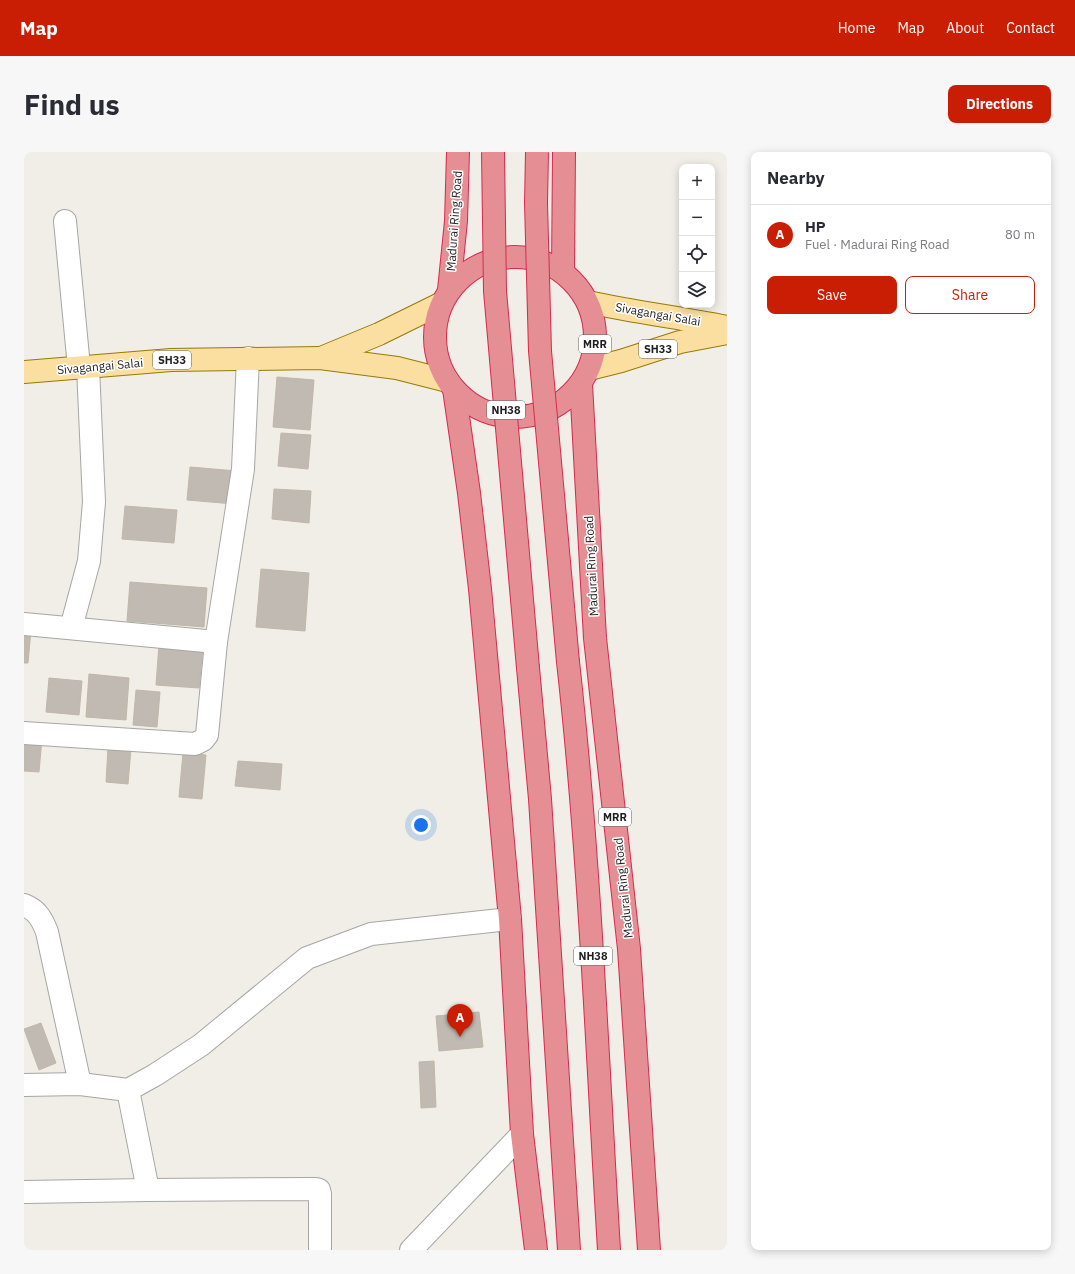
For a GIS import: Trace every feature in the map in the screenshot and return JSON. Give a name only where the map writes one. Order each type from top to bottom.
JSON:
[{"type":"highway","name":"Madurai Ring Road","points":[[458,152],[456,221],[446,297],[435,329],[437,356],[451,385],[469,493],[480,590],[510,919],[522,1134],[536,1250]]},
{"type":"highway","name":"NH38","points":[[493,152],[495,291],[540,799],[569,1250]]},
{"type":"highway","name":"NH38","points":[[537,152],[536,203],[540,351],[581,790],[593,958],[598,1077],[609,1250]]},
{"type":"highway","points":[[563,272],[564,152]]},
{"type":"highway","name":"Madurai Ring Road","points":[[446,297],[467,272],[488,261],[512,256],[537,259],[559,269],[578,286],[588,302],[595,324],[595,347],[585,376],[564,401],[543,412],[519,417],[494,414],[472,405],[451,385]]},
{"type":"highway","name":"Madurai Ring Road","points":[[585,376],[595,638],[629,949],[649,1250]]},
{"type":"main road","name":"Sivagangai Salai","points":[[320,358],[379,334],[446,297]]},
{"type":"main road","name":"Sivagangai Salai","points":[[588,302],[631,311],[727,327]]},
{"type":"main road","name":"Sivagangai Salai","points":[[585,376],[621,361],[680,342],[727,333]]},
{"type":"main road","name":"Sivagangai Salai","points":[[24,372],[171,360],[320,358],[397,368],[451,385]]},
{"type":"street","points":[[65,221],[84,368],[94,502],[89,561],[71,628]]},
{"type":"street","points":[[24,733],[195,744],[203,740],[207,735],[216,642],[243,469],[248,358]]},
{"type":"street","points":[[24,624],[216,642]]},
{"type":"street","points":[[24,905],[31,908],[41,917],[47,932],[80,1084]]},
{"type":"street","points":[[24,1085],[80,1084],[128,1090],[155,1075],[201,1045],[307,958],[371,934],[510,919]]},
{"type":"street","points":[[128,1090],[148,1190]]},
{"type":"street","points":[[411,1250],[522,1134]]},
{"type":"street","points":[[24,1192],[316,1189],[319,1190],[320,1194],[320,1250]]},
{"type":"building","points":[[277,377],[314,380],[310,430],[273,427]]},
{"type":"building","points":[[281,433],[311,435],[308,469],[278,466]]},
{"type":"building","points":[[190,467],[237,471],[234,504],[187,500]]},
{"type":"building","points":[[274,489],[311,491],[309,523],[272,519]]},
{"type":"building","points":[[125,506],[177,510],[174,543],[122,539]]},
{"type":"building","points":[[261,569],[309,573],[305,631],[256,627]]},
{"type":"building","points":[[130,582],[207,588],[204,627],[127,621]]},
{"type":"building","points":[[24,630],[31,630],[28,663],[24,663]]},
{"type":"building","points":[[159,644],[203,647],[199,688],[156,685]]},
{"type":"building","points":[[89,674],[129,678],[126,720],[86,717]]},
{"type":"building","points":[[49,678],[82,681],[79,715],[46,712]]},
{"type":"building","points":[[136,690],[160,692],[157,727],[133,725]]},
{"type":"building","points":[[24,738],[42,739],[39,772],[24,771]]},
{"type":"building","points":[[108,747],[131,749],[128,784],[106,782]]},
{"type":"building","points":[[183,753],[206,755],[202,799],[179,797]]},
{"type":"building","points":[[238,761],[282,764],[280,790],[235,786]]},
{"type":"building","points":[[479,1012],[483,1047],[439,1051],[436,1016]]},
{"type":"building","points":[[41,1023],[56,1063],[39,1070],[24,1029]]},
{"type":"building","points":[[434,1061],[436,1107],[421,1108],[419,1062]]},
{"type":"place","name":"HP","points":[[460,1037]]}]
